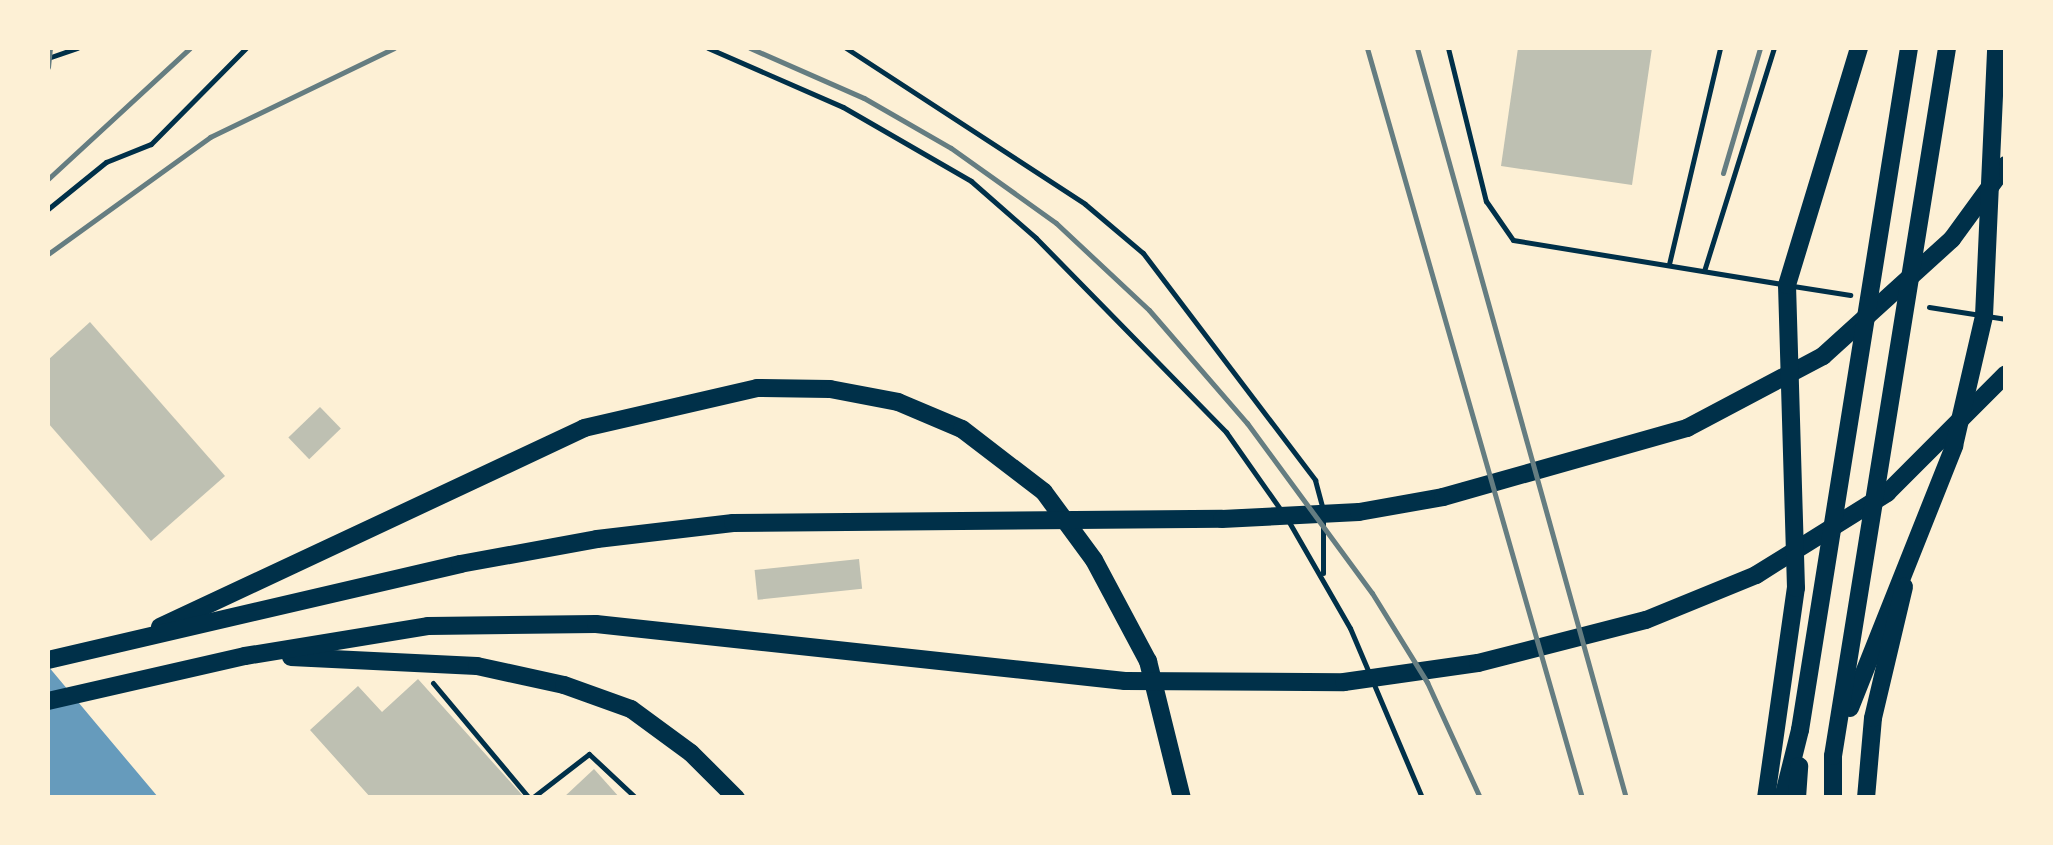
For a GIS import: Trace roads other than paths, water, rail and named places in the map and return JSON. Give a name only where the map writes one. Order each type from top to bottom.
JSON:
[{"type":"highway","points":[[1766,798],[1796,588],[1787,285],[1791,254],[1859,48]]},
{"type":"highway","points":[[1783,798],[1800,730],[1909,48]]},
{"type":"highway","points":[[1833,798],[1833,756],[1946,48]]},
{"type":"highway","points":[[1833,756],[1882,615],[1954,446],[1984,316],[1996,48]]},
{"type":"highway","points":[[48,660],[460,564],[713,526],[1222,519],[1359,512],[1442,497],[1687,428],[1823,356],[1952,239],[2006,165]]},
{"type":"highway","points":[[48,702],[246,656],[428,626],[596,624],[1125,681],[1344,682],[1478,663],[1646,620],[1756,574],[1887,493],[2006,374]]},
{"type":"highway","points":[[137,640],[248,581],[584,428],[757,388],[830,388],[898,402],[962,429],[1044,492],[1094,560],[1148,662],[1182,798]]},
{"type":"highway","points":[[1866,798],[1876,701],[1911,552]]},
{"type":"highway","points":[[246,656],[477,666],[564,685],[631,709],[691,753],[736,798]]},
{"type":"highway","points":[[1798,798],[1800,730]]},
{"type":"lane","points":[[48,58],[76,48]]},
{"type":"lane","points":[[48,209],[106,162],[151,144],[246,48]]},
{"type":"lane","points":[[708,48],[843,108],[970,181],[1036,238],[1226,432],[1322,573],[1422,798]]},
{"type":"lane","points":[[846,48],[1085,204],[1143,253],[1315,480],[1324,498],[1322,573]]},
{"type":"lane","points":[[1448,48],[1486,201],[1513,240],[1850,294]]},
{"type":"lane","points":[[1669,265],[1720,48]]},
{"type":"lane","points":[[1704,271],[1774,48]]},
{"type":"lane","points":[[1929,307],[2006,320]]},
{"type":"lane","points":[[433,683],[530,798],[589,754],[636,798]]},
{"type":"water","points":[[48,666],[94,721],[158,797],[48,797]]},
{"type":"railway","points":[[48,67],[50,48]]},
{"type":"railway","points":[[48,179],[190,48]]},
{"type":"railway","points":[[48,254],[210,137],[394,48]]},
{"type":"railway","points":[[750,48],[864,98],[951,148],[1056,223],[1149,310],[1247,423],[1372,593],[1427,682],[1480,798]]},
{"type":"railway","points":[[1367,48],[1582,798]]},
{"type":"railway","points":[[1417,48],[1626,798]]},
{"type":"railway","points":[[1723,173],[1760,48]]}]
